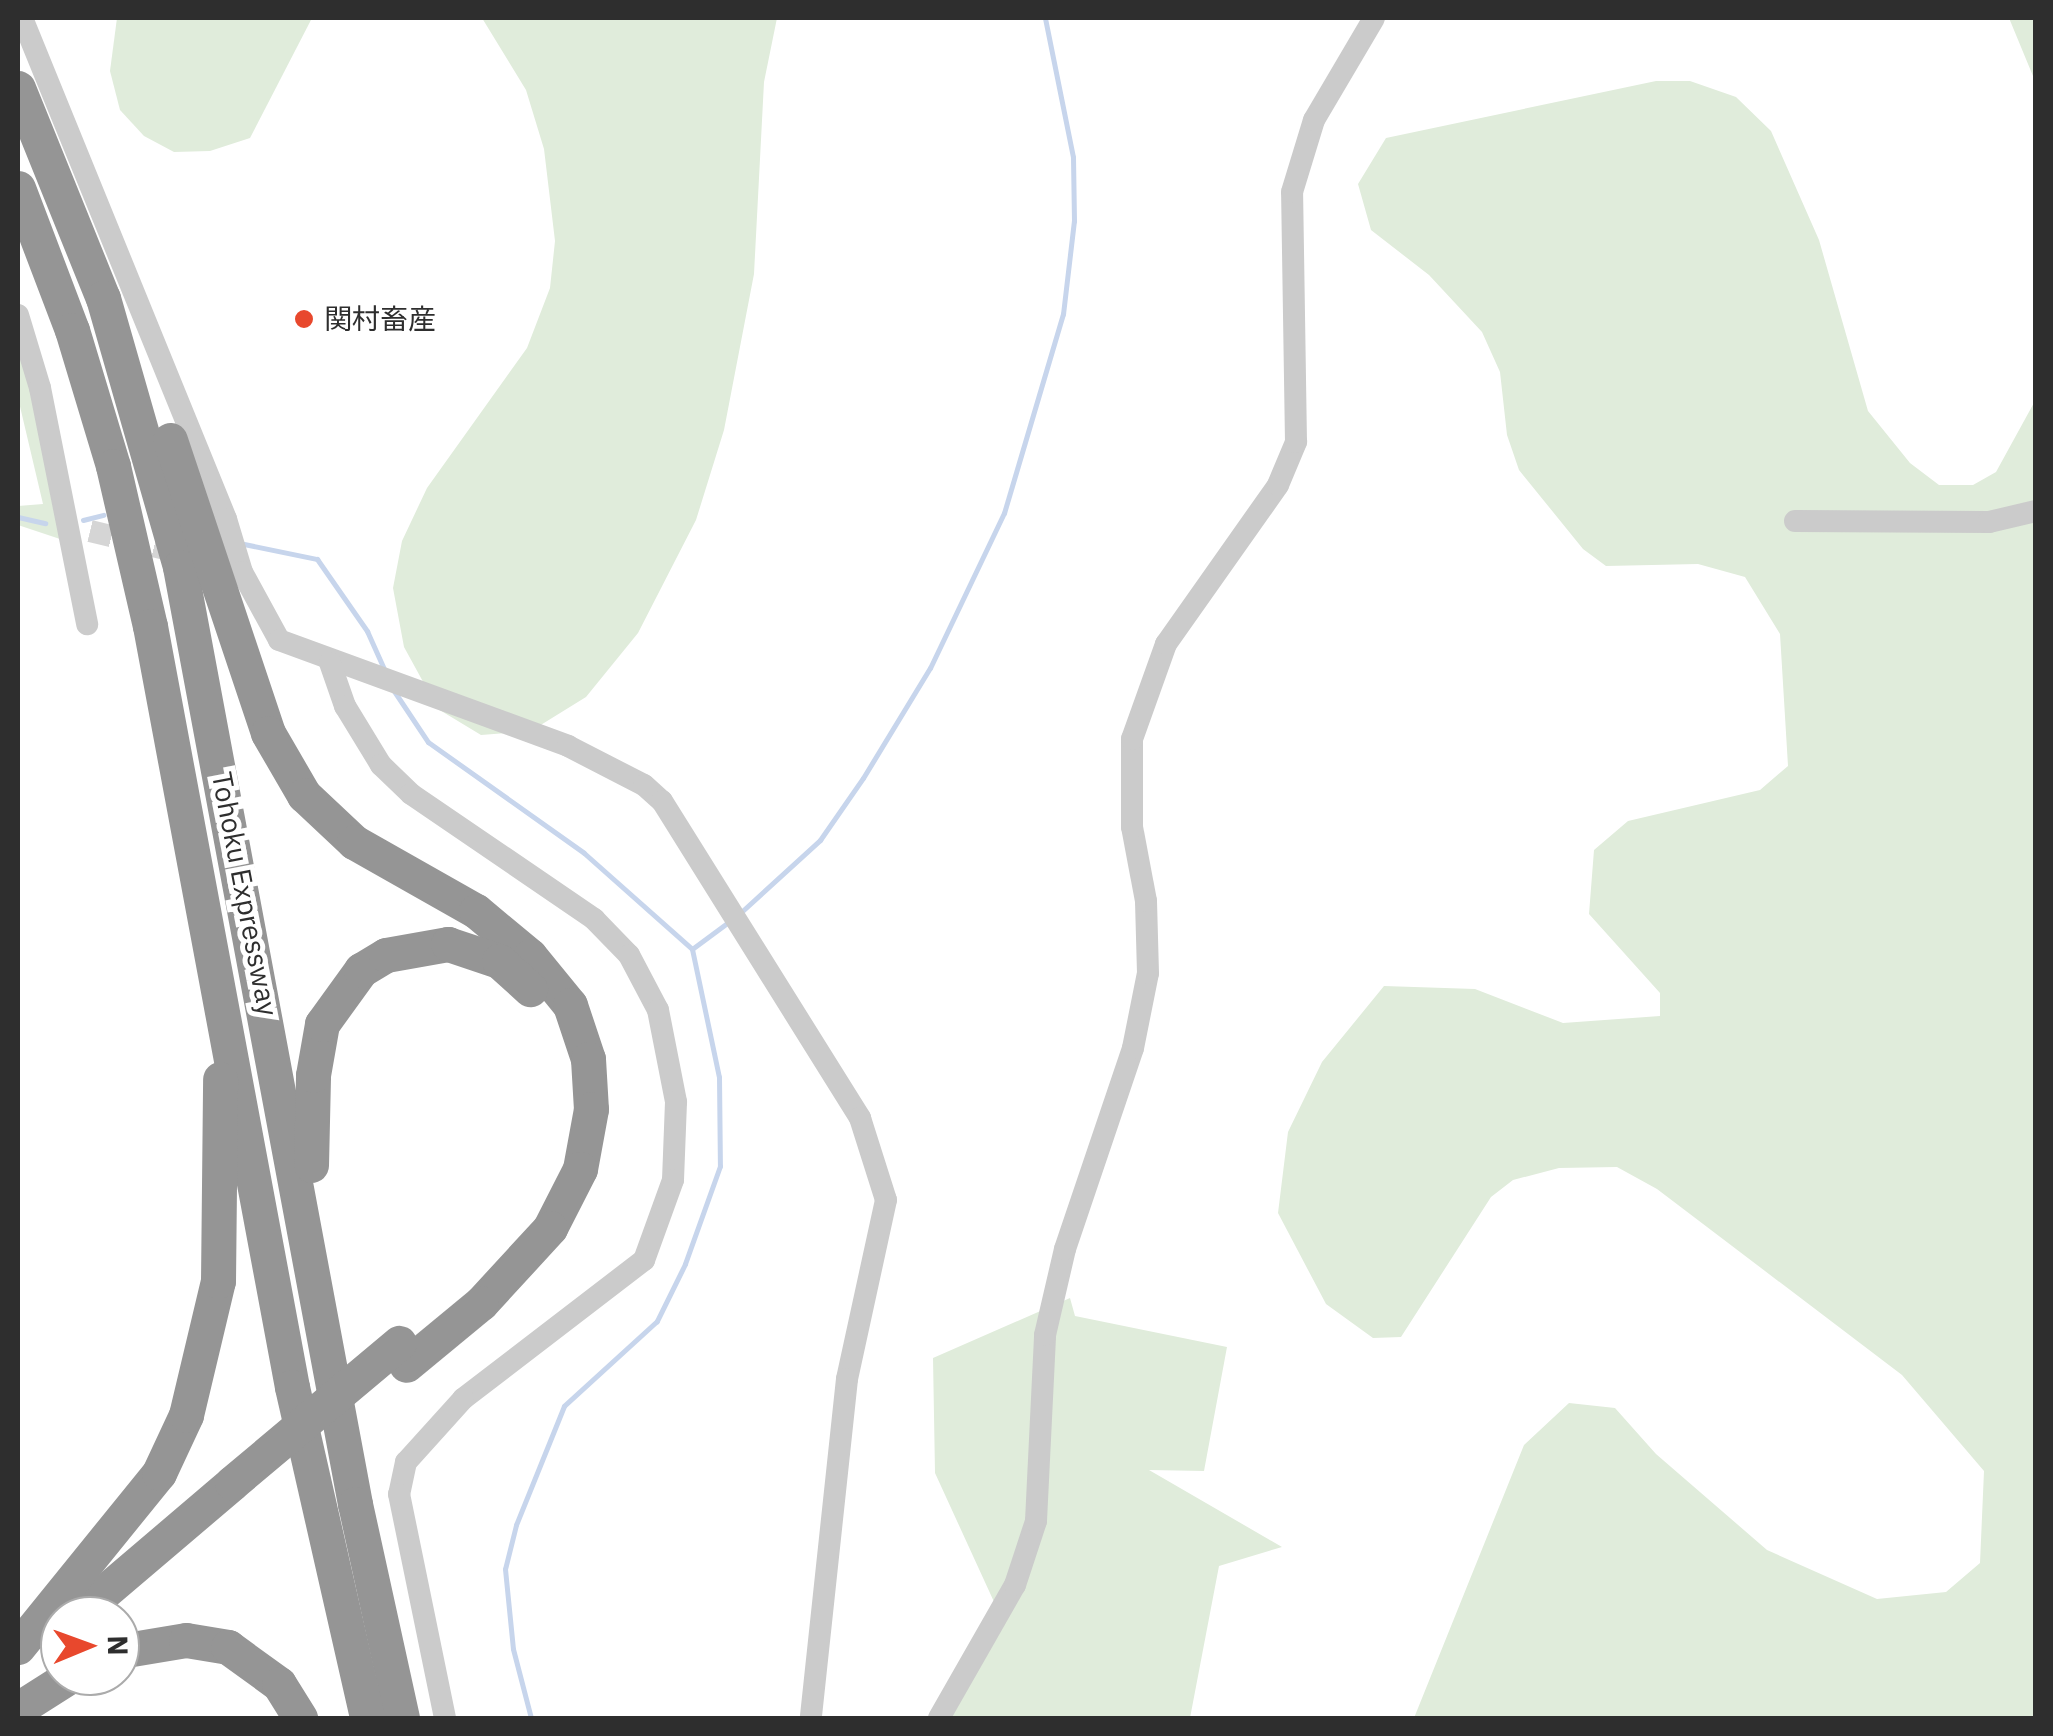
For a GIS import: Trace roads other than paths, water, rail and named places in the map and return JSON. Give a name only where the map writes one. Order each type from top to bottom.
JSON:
[{"type":"highway","name":"Tohoku Expressway","points":[[18,88],[103,298],[176,549],[312,1254],[355,1504],[402,1718]]},
{"type":"highway","points":[[42,146],[162,415],[268,733],[304,795],[354,842],[476,911],[530,956],[570,1005],[588,1060],[591,1108],[580,1169],[550,1228],[480,1304],[403,1354]]},
{"type":"highway","name":"Tohoku Expressway","points":[[18,188],[72,330],[114,466],[193,846],[292,1387],[367,1718]]},
{"type":"highway","points":[[18,1648],[160,1473],[208,1343],[224,1181],[220,1078],[193,846]]},
{"type":"highway","points":[[102,1596],[236,1493],[403,1354],[520,1233],[566,1149],[571,1094],[563,1044],[540,1000],[499,961],[448,944],[415,946],[361,970],[338,996],[322,1024],[313,1076],[312,1254]]},
{"type":"highway","points":[[130,1596],[236,1493]]},
{"type":"highway","points":[[140,1648],[186,1640],[228,1648],[280,1684],[300,1718]]},
{"type":"highway","points":[[18,1663],[40,1645]]},
{"type":"highway","points":[[18,1697],[40,1678]]},
{"type":"highway","points":[[18,1708],[40,1694]]},
{"type":"street","points":[[22,18],[229,529],[233,563],[278,640],[330,664],[403,684],[568,746],[644,785],[662,801],[755,959],[860,1118],[882,1171],[886,1200],[847,1379],[812,1718]]},
{"type":"street","points":[[939,1718],[1016,1585],[1036,1521],[1045,1335],[1066,1249],[1133,1048],[1148,973],[1146,902],[1132,826],[1132,740],[1166,644],[1278,485],[1296,442],[1292,192],[1314,120],[1374,18]]},
{"type":"street","points":[[18,316],[82,533],[88,624]]},
{"type":"street","points":[[1795,521],[1989,522],[2036,510]]},
{"type":"street","points":[[330,664],[345,706],[381,765],[411,794],[594,919],[630,955],[658,1010],[676,1102],[674,1180],[644,1260],[464,1399],[406,1462],[399,1494],[446,1718]]},
{"type":"waterway","points":[[739,914],[820,840],[863,778],[930,668],[1004,513],[1063,314],[1074,221],[1073,157],[1045,18]]},
{"type":"waterway","points":[[83,520],[103,515]]},
{"type":"waterway","points":[[18,517],[45,523]]},
{"type":"waterway","points":[[239,543],[317,559],[367,631],[384,669]]},
{"type":"waterway","points":[[392,688],[428,742],[584,853],[692,949],[719,1077],[720,1166],[685,1264],[657,1321],[564,1406],[516,1525],[505,1569],[513,1649],[531,1718]]},
{"type":"waterway","points":[[692,949],[730,921]]},
{"type":"tunnel","points":[[90,531],[186,554]]},
{"type":"place","name":"関村畜産","points":[[304,319]]}]
